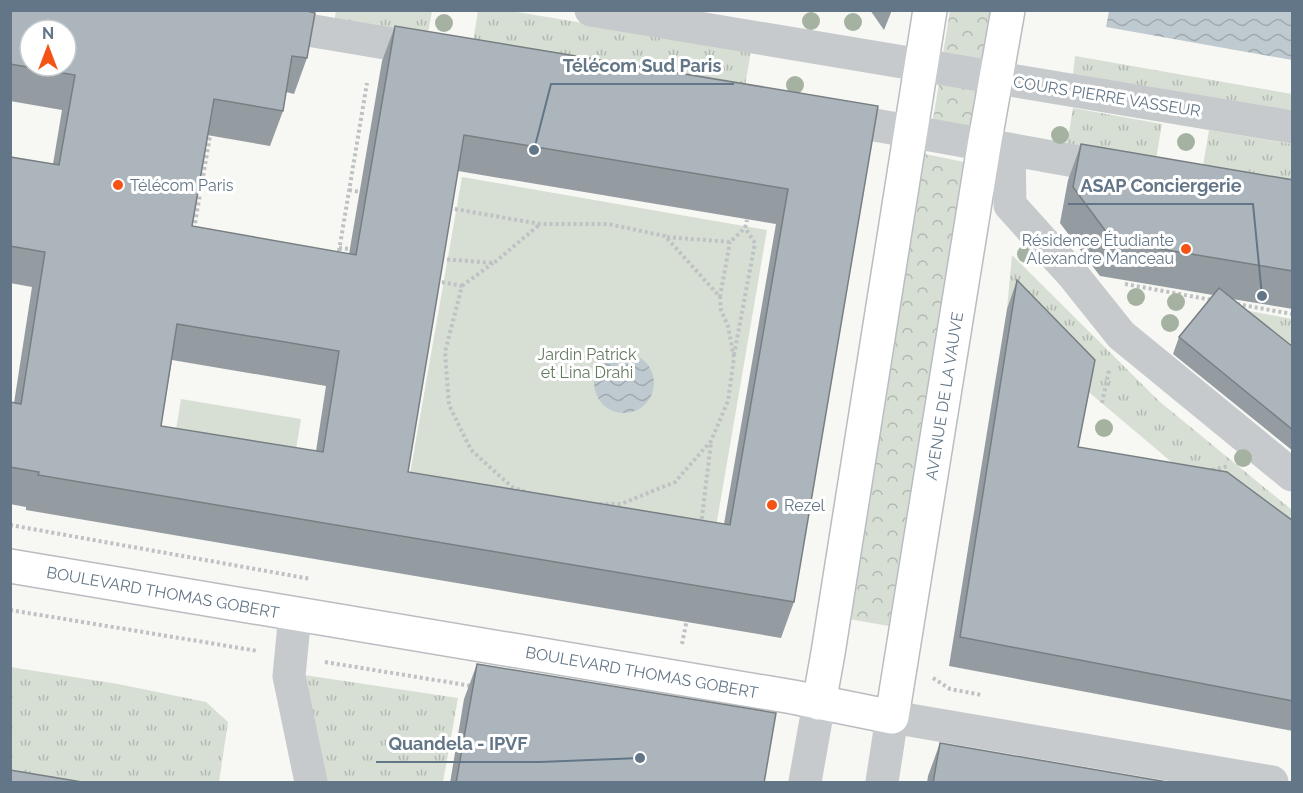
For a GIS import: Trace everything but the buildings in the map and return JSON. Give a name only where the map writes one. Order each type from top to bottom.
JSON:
[{"type":"main road","points":[[819,703],[930,10]]},
{"type":"main road","name":"AVENUE DE LA VAUVE","points":[[892,717],[997,148],[997,78],[1008,10]]},
{"type":"main road","name":"BOULEVARD THOMAS GOBERT","points":[[10,566],[892,717]]},
{"type":"street","points":[[189,10],[467,57]]},
{"type":"street","name":"COURS PIERRE VASSEUR","points":[[591,10],[1293,127]]},
{"type":"street","points":[[800,112],[1152,175]]},
{"type":"street","points":[[997,148],[1010,205],[1073,275],[1121,335],[1293,475]]},
{"type":"street","points":[[295,614],[289,676],[311,783]]},
{"type":"street","points":[[805,783],[819,703]]},
{"type":"street","name":"AVENUE DE LA VAUVE","points":[[882,783],[892,717]]},
{"type":"street","name":"BOULEVARD THOMAS GOBERT","points":[[892,717],[1272,783]]},
{"type":"path","points":[[337,264],[367,83]]},
{"type":"path","points":[[193,238],[210,136]]},
{"type":"path","points":[[349,190],[360,192]]},
{"type":"path","points":[[445,208],[540,224],[608,224],[666,236],[730,242]]},
{"type":"path","points":[[701,532],[711,441],[728,401],[755,243],[746,228],[747,220]]},
{"type":"path","points":[[533,494],[512,487],[471,450],[449,405],[445,352],[462,286],[494,263],[540,224]]},
{"type":"path","points":[[734,358],[728,326],[721,310],[720,297],[730,242],[746,228]]},
{"type":"path","points":[[666,236],[720,297]]},
{"type":"path","points":[[339,248],[350,249]]},
{"type":"path","points":[[437,258],[494,263]]},
{"type":"path","points":[[1073,275],[1220,301]]},
{"type":"path","points":[[433,281],[462,286]]},
{"type":"path","points":[[1232,303],[1277,309],[1293,314]]},
{"type":"path","points":[[588,504],[621,504],[675,482],[711,441]]},
{"type":"path","points":[[621,504],[631,509]]},
{"type":"path","points":[[10,610],[477,687]]},
{"type":"path","points":[[682,645],[688,614]]},
{"type":"green space","points":[[505,10],[751,51],[744,92],[472,48],[478,11]]},
{"type":"green space","points":[[336,11],[432,11],[427,39],[334,23]]},
{"type":"green space","points":[[950,11],[997,11],[989,60],[943,53]]},
{"type":"green space","points":[[1075,56],[1292,94],[1292,112],[1073,75]]},
{"type":"green space","points":[[939,83],[983,91],[977,132],[932,125]]},
{"type":"green space","points":[[1073,108],[1162,124],[1156,159],[1067,144]]},
{"type":"green space","points":[[1209,130],[1292,144],[1292,181],[1203,166]]},
{"type":"green space","points":[[925,154],[969,163],[894,627],[849,619]]},
{"type":"green space","name":"Jardin Patrick et Lina Drahi","points":[[462,177],[767,230],[712,550],[406,497]]},
{"type":"green space","points":[[1012,255],[1160,402],[1292,510],[1292,557],[1188,476],[1084,388],[1007,309]]},
{"type":"green space","points":[[1213,304],[1292,319],[1292,368]]},
{"type":"green space","points":[[181,399],[301,419],[291,480],[171,461]]},
{"type":"green space","points":[[10,667],[118,684],[206,702],[228,722],[219,782],[11,782]]},
{"type":"green space","points":[[304,675],[458,698],[443,782],[324,782]]},
{"type":"water","points":[[1109,11],[1292,11],[1292,60],[1106,27]]},
{"type":"water","points":[[624,353],[645,362],[654,383],[645,404],[624,413],[603,404],[594,383],[603,362]]},
{"type":"place","name":"Télécom Sud Paris","points":[[534,150]]},
{"type":"place","name":"Télécom Paris","points":[[118,185]]},
{"type":"place","name":"Résidence Étudiante Alexandre Manceau","points":[[1186,249]]},
{"type":"place","name":"ASAP Conciergerie","points":[[1262,296]]},
{"type":"place","name":"Rezel","points":[[772,505]]},
{"type":"place","name":"Quandela - IPVF","points":[[640,758]]}]
